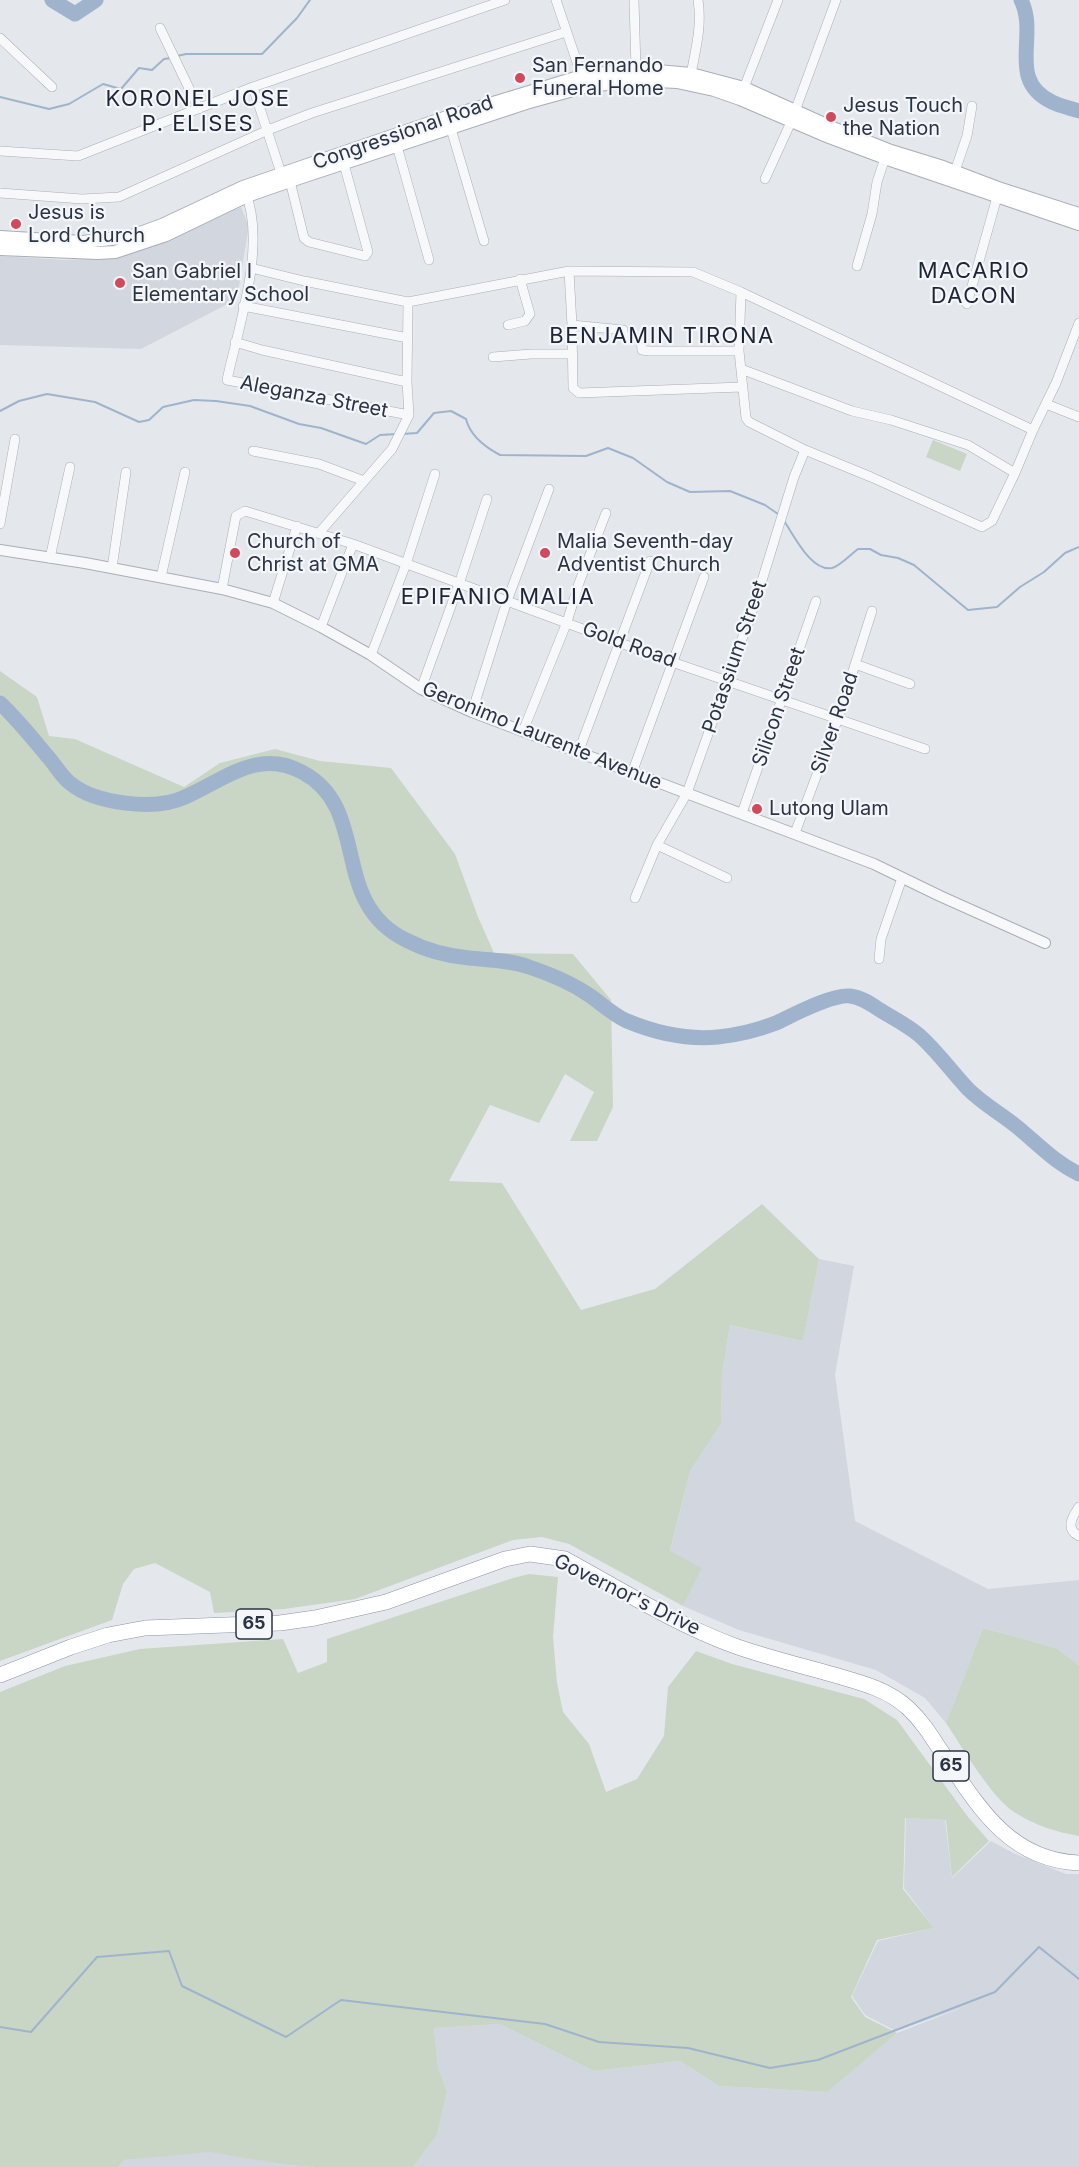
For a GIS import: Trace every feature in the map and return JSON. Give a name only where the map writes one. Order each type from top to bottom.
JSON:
[{"type":"highway","name":"Governor's Drive","points":[[0,1675],[108,1635],[145,1628],[280,1623],[315,1618],[386,1602],[505,1559],[530,1554],[548,1555],[565,1559],[686,1625],[735,1646],[868,1684],[890,1694],[908,1708],[925,1727],[980,1808],[1003,1834],[1032,1852],[1052,1859],[1079,1863]]},
{"type":"main road","name":"Congressional Road","points":[[0,237],[83,242],[129,237],[286,177],[583,81],[636,69],[677,77],[714,90],[742,94]]},
{"type":"main road","name":"Congressional Road","points":[[583,81],[636,80],[691,74],[742,94],[885,158],[1079,224]]},
{"type":"main road","name":"Congressional Road","points":[[793,117],[1079,214]]},
{"type":"main road","name":"Congressional Road","points":[[308,170],[344,164],[397,146],[449,123]]},
{"type":"main road","name":"Congressional Road","points":[[0,249],[98,254],[115,252],[166,235],[245,192]]},
{"type":"street","points":[[0,151],[78,156],[254,87],[505,0]]},
{"type":"street","points":[[556,0],[583,81]]},
{"type":"street","points":[[691,74],[699,36],[698,0]]},
{"type":"street","points":[[742,94],[778,0]]},
{"type":"street","points":[[765,179],[793,117],[836,0]]},
{"type":"street","points":[[634,1],[636,69]]},
{"type":"street","points":[[160,28],[199,109]]},
{"type":"street","points":[[0,194],[82,199],[119,197],[268,130],[312,113],[566,32]]},
{"type":"street","points":[[0,38],[52,87]]},
{"type":"street","points":[[254,87],[306,240],[365,256],[368,252],[344,164]]},
{"type":"street","points":[[955,171],[967,136],[972,106]]},
{"type":"street","points":[[449,123],[484,241]]},
{"type":"street","points":[[397,146],[429,260]]},
{"type":"street","points":[[857,266],[870,224],[877,182],[885,158]]},
{"type":"street","name":"Aleganza Street","points":[[245,192],[252,216],[254,248],[227,380],[409,415]]},
{"type":"street","points":[[967,304],[997,197]]},
{"type":"street","points":[[250,268],[408,302],[569,271],[693,272],[741,291],[1033,430]]},
{"type":"street","points":[[569,271],[573,388],[579,393],[742,387]]},
{"type":"street","points":[[508,325],[525,321],[530,314],[520,279]]},
{"type":"street","points":[[741,291],[739,351],[746,418],[749,422],[805,450],[982,527],[992,521],[1015,473],[1079,323]]},
{"type":"street","points":[[319,533],[392,449],[409,415],[408,302]]},
{"type":"street","points":[[243,306],[408,338]]},
{"type":"street","points":[[572,325],[623,330],[623,336],[641,339],[642,350],[739,351]]},
{"type":"street","points":[[235,342],[407,382]]},
{"type":"street","points":[[493,357],[573,354]]},
{"type":"street","points":[[741,369],[852,411],[891,420],[968,445],[1015,473]]},
{"type":"street","points":[[1046,404],[1079,417]]},
{"type":"street","points":[[0,524],[15,439]]},
{"type":"street","name":"Potassium Street","points":[[635,898],[657,845],[687,793],[728,681],[782,521],[794,477],[805,450]]},
{"type":"street","points":[[253,452],[319,464],[364,481]]},
{"type":"street","points":[[50,558],[70,466]]},
{"type":"street","points":[[112,568],[126,472]]},
{"type":"street","points":[[160,578],[185,472]]},
{"type":"street","points":[[371,655],[406,564],[435,474]]},
{"type":"street","points":[[472,712],[507,601],[549,489]]},
{"type":"street","points":[[421,689],[487,499]]},
{"type":"street","points":[[222,589],[236,516],[245,511],[297,526],[273,603]]},
{"type":"street","points":[[523,731],[567,622],[579,583],[606,513]]},
{"type":"street","name":"Gold Road","points":[[297,526],[353,544],[672,662],[925,749]]},
{"type":"street","points":[[321,627],[353,544]]},
{"type":"street","name":"Geronimo Laurente Avenue","points":[[0,550],[222,589],[273,603],[371,655],[421,689],[472,712],[874,864],[1044,943]]},
{"type":"street","points":[[578,753],[650,561]]},
{"type":"street","points":[[632,773],[704,577]]},
{"type":"street","name":"Silicon Street","points":[[742,813],[816,601]]},
{"type":"street","name":"Silver Road","points":[[795,833],[838,718],[872,611]]},
{"type":"street","points":[[855,664],[910,684]]},
{"type":"street","points":[[657,845],[727,878]]},
{"type":"street","points":[[879,959],[881,939],[902,878]]},
{"type":"street","points":[[1075,1533],[1070,1525],[1079,1507]]},
{"type":"shaded area","name":"San Gabriel I Elementary School","points":[[241,207],[248,231],[237,299],[141,349],[0,345],[0,256],[64,260],[109,258],[142,249]]},
{"type":"shaded area","points":[[819,1259],[854,1266],[835,1375],[855,1521],[988,1589],[1079,1580],[1079,1665],[1056,1648],[983,1628],[946,1723],[925,1698],[876,1670],[739,1630],[683,1606],[702,1568],[670,1552],[690,1471],[721,1424],[722,1375],[730,1325],[803,1341]]},
{"type":"shaded area","points":[[906,1818],[945,1820],[952,1878],[991,1841],[1013,1853],[1066,1874],[1079,1874],[1079,2167],[413,2167],[437,2135],[447,2092],[438,2067],[434,2028],[500,2024],[594,2071],[680,2061],[719,2086],[826,2092],[897,2033],[969,2005],[896,2031],[865,2015],[852,1996],[878,1941],[934,1928],[904,1888]]},
{"type":"shaded area","points":[[210,2151],[288,2165],[315,2167],[118,2167],[124,2160]]},
{"type":"green space","points":[[933,440],[967,454],[960,471],[926,457]]},
{"type":"green space","points":[[0,671],[37,697],[49,736],[75,739],[184,787],[220,763],[275,749],[320,761],[391,768],[455,854],[494,953],[573,954],[611,1000],[613,1107],[597,1141],[570,1141],[594,1092],[565,1074],[539,1123],[490,1105],[449,1181],[502,1183],[581,1310],[655,1289],[762,1204],[819,1259],[803,1341],[730,1325],[722,1375],[721,1424],[690,1471],[670,1551],[702,1568],[683,1606],[569,1544],[542,1537],[513,1540],[355,1599],[284,1609],[214,1613],[210,1592],[155,1563],[134,1569],[123,1584],[112,1620],[0,1661]]},
{"type":"green space","points":[[529,1574],[558,1577],[553,1637],[557,1683],[563,1712],[589,1744],[606,1792],[637,1779],[664,1736],[668,1687],[696,1651],[732,1664],[864,1699],[897,1720],[968,1817],[989,1841],[952,1877],[946,1820],[905,1818],[903,1889],[934,1928],[877,1940],[851,1997],[865,2017],[897,2033],[827,2092],[719,2086],[680,2061],[594,2071],[500,2024],[434,2028],[438,2067],[447,2092],[437,2135],[413,2167],[315,2167],[288,2165],[210,2152],[124,2160],[118,2167],[0,2167],[0,1692],[65,1666],[140,1649],[283,1639],[298,1673],[327,1662],[327,1639]]},
{"type":"green space","points":[[983,1628],[1056,1648],[1079,1665],[1079,1836],[1037,1824],[1005,1805],[977,1771],[946,1723]]},
{"type":"waterway","points":[[52,0],[75,14],[96,0]]},
{"type":"waterway","points":[[177,56],[262,54],[297,18],[310,0]]},
{"type":"waterway","points":[[1021,0],[1026,14],[1026,56],[1030,82],[1038,93],[1052,102],[1079,111]]},
{"type":"waterway","points":[[0,97],[49,109],[69,104],[103,84],[121,89],[139,68],[152,70],[164,59],[171,58]]},
{"type":"waterway","points":[[0,411],[19,401],[47,394],[95,402],[139,422],[149,420],[163,407],[194,400],[216,401],[250,406],[299,424],[321,428],[366,444],[380,435],[397,434]]},
{"type":"waterway","points":[[402,434],[417,433],[434,413],[451,411],[466,419],[471,431],[479,440],[500,455],[586,456],[608,448],[633,458],[667,482],[690,492],[730,491],[765,505],[778,514]]},
{"type":"waterway","points":[[784,521],[810,559],[824,568],[835,567],[858,549],[870,549],[881,555],[898,558],[914,565],[968,610],[997,607],[1020,587],[1044,572],[1065,553],[1079,547]]},
{"type":"waterway","points":[[0,703],[67,781],[94,796],[110,800],[142,804],[173,801],[228,775],[256,765],[271,763],[286,765],[302,772],[323,788],[337,809],[357,880],[367,903],[382,923],[406,940],[429,950],[461,957],[514,963],[552,976],[582,990],[612,1012],[638,1025],[683,1036],[718,1037],[769,1026],[833,998],[850,996],[862,999],[919,1035],[974,1094],[1054,1158],[1079,1174]]},
{"type":"waterway","points":[[0,2027],[31,2032],[97,1957],[169,1951],[182,1986],[286,2037],[341,2000],[545,2024],[599,2042],[688,2048],[770,2068],[818,2060],[995,1992],[1039,1947],[1079,1979]]},
{"type":"place","name":"San Fernando Funeral Home","points":[[520,78]]},
{"type":"place","name":"Jesus Touch the Nation","points":[[831,117]]},
{"type":"place","name":"Jesus is Lord Church","points":[[16,224]]},
{"type":"place","name":"San Gabriel I Elementary School","points":[[120,283]]},
{"type":"place","name":"Church of Christ at GMA","points":[[235,553]]},
{"type":"place","name":"Malia Seventh-day Adventist Church","points":[[545,553]]},
{"type":"place","name":"Lutong Ulam","points":[[757,809]]},
{"type":"district","name":"KORONEL JOSE P. ELISES","points":[[198,112]]},
{"type":"district","name":"MACARIO DACON","points":[[974,284]]},
{"type":"district","name":"BENJAMIN TIRONA","points":[[662,336]]},
{"type":"district","name":"EPIFANIO MALIA","points":[[498,597]]}]
